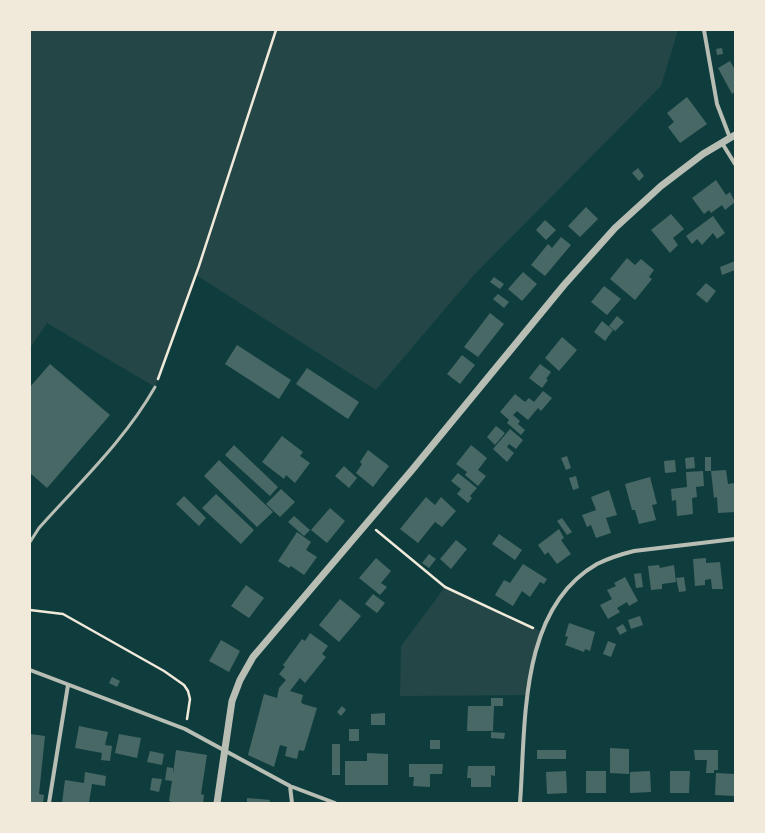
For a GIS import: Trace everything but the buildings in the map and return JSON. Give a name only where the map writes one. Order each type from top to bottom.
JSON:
[{"type":"street","points":[[217,803],[232,702],[240,680],[253,657],[368,523],[564,285],[615,228],[661,186],[704,154],[732,137],[717,104],[704,30]]},
{"type":"street","points":[[722,144],[735,164]]},
{"type":"street","points":[[520,803],[528,695],[532,670],[542,632],[556,604],[567,590],[578,578],[598,564],[634,551],[735,539]]},
{"type":"street","points":[[30,670],[185,729],[290,786],[335,803]]},
{"type":"street","points":[[49,803],[68,685]]},
{"type":"street","points":[[290,786],[292,803]]},
{"type":"lane","points":[[30,542],[38,528],[126,431],[143,409],[155,387]]},
{"type":"path","points":[[155,387],[199,266],[276,30]]},
{"type":"path","points":[[368,523],[445,587],[542,632]]},
{"type":"path","points":[[30,610],[63,614],[164,670],[184,685],[190,698],[185,729]]},
{"type":"shaded area","points":[[30,30],[678,30],[661,86],[473,276],[376,390],[196,275],[196,271],[155,387],[47,323],[30,348]]},
{"type":"shaded area","points":[[445,587],[542,632],[537,645],[528,695],[400,696],[401,646]]}]
